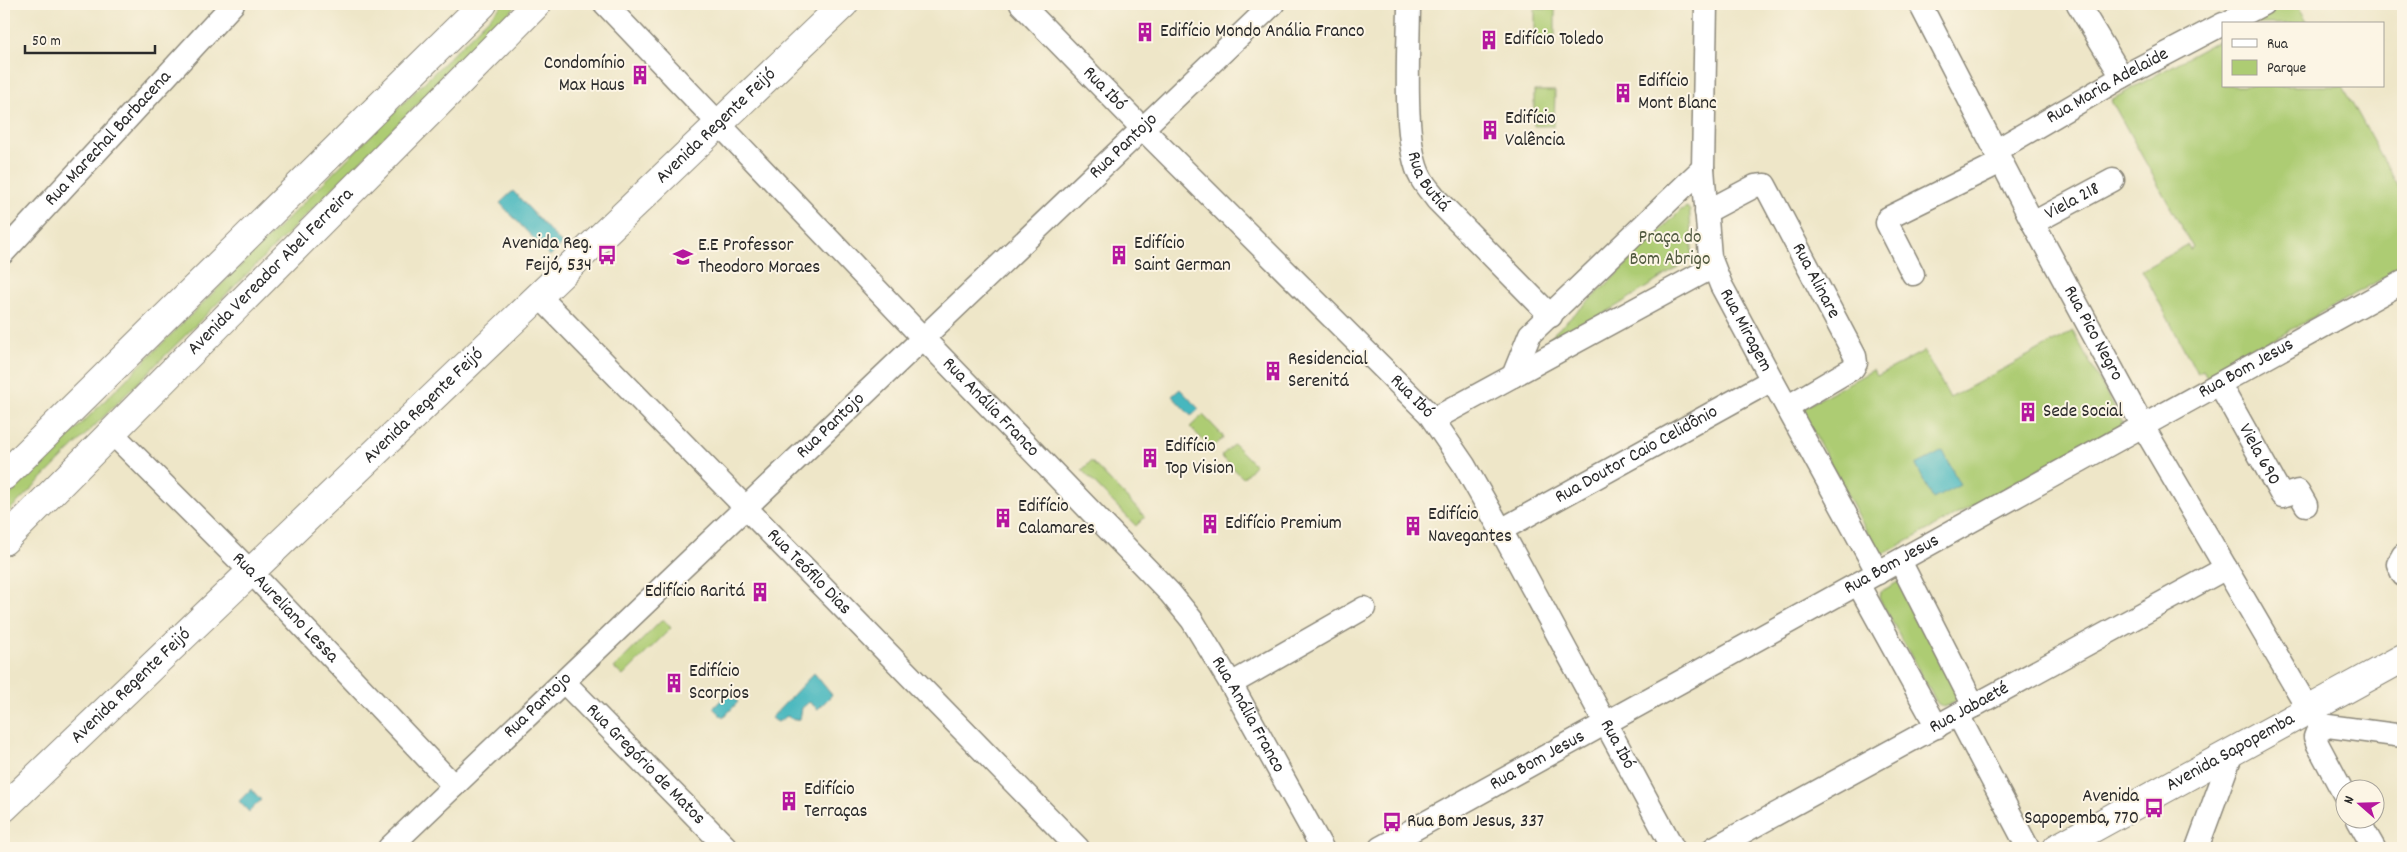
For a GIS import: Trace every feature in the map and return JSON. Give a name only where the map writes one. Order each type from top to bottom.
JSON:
[{"type":"main road","points":[[4,476],[483,4]]},
{"type":"main road","name":"Avenida Vereador Abel Ferreira","points":[[4,541],[537,4]]},
{"type":"main road","name":"Avenida Regente Feijó","points":[[4,808],[844,4]]},
{"type":"main road","name":"Avenida Sapopemba","points":[[2057,848],[2403,658]]},
{"type":"street","name":"Rua Marechal Barbacena","points":[[4,252],[233,4]]},
{"type":"street","name":"Rua Anália Franco","points":[[605,4],[922,337],[1170,593],[1192,620],[1231,684],[1322,848]]},
{"type":"street","name":"Rua Ibó","points":[[1021,4],[1143,129],[1434,419],[1464,465],[1501,530],[1604,724],[1673,848]]},
{"type":"street","name":"Rua Pantojo","points":[[389,848],[745,509],[922,337],[1273,4]]},
{"type":"street","name":"Rua Butiá","points":[[1409,4],[1409,129],[1413,159],[1421,178],[1437,200],[1550,316]]},
{"type":"street","name":"Rua Miragem","points":[[1706,4],[1703,168],[1708,249],[1713,267],[1787,407],[1936,727]]},
{"type":"street","name":"Rua Pico Negro","points":[[1920,4],[2033,223],[2144,428],[2309,710]]},
{"type":"street","points":[[2078,4],[2122,77]]},
{"type":"street","name":"Rua Maria Adelaide","points":[[2228,22],[2263,4]]},
{"type":"street","name":"Rua Maria Adelaide","points":[[1913,274],[1887,223],[1888,218],[1998,156],[2122,77],[2222,25]]},
{"type":"street","points":[[1513,376],[1530,334],[1703,168]]},
{"type":"street","name":"Viela 218","points":[[2033,223],[2113,180]]},
{"type":"street","name":"Rua Alinare","points":[[1706,212],[1755,186],[1765,185],[1855,356],[1856,363],[1852,368],[1787,407]]},
{"type":"street","points":[[1434,419],[1713,267]]},
{"type":"street","name":"Rua Bom Jesus","points":[[1380,848],[2144,428],[2403,282]]},
{"type":"street","name":"Rua Teófilo Dias","points":[[539,296],[1078,848]]},
{"type":"street","name":"Rua Doutor Caio Celidônio","points":[[1501,530],[1772,380]]},
{"type":"street","name":"Viela 690","points":[[2220,385],[2282,496],[2298,491],[2306,505]]},
{"type":"street","name":"Rua Aureliano Lessa","points":[[112,433],[251,572],[454,786]]},
{"type":"street","points":[[2403,555],[2398,564],[2403,576]]},
{"type":"street","points":[[1900,561],[2028,848]]},
{"type":"street","name":"Rua Jabaeté","points":[[1714,848],[2226,568]]},
{"type":"street","points":[[1231,684],[1364,608]]},
{"type":"street","name":"Rua Gregório de Matos","points":[[564,682],[727,848]]},
{"type":"street","points":[[2346,690],[2342,708],[2347,730]]},
{"type":"street","points":[[2337,780],[2318,745],[2316,734],[2324,727],[2331,726],[2347,730],[2403,736]]},
{"type":"street","points":[[2197,848],[2232,753]]},
{"type":"street","points":[[2364,830],[2374,848]]},
{"type":"green space","points":[[503,4],[518,4],[4,516],[4,501]]},
{"type":"green space","points":[[2284,4],[2297,4],[2308,22],[2252,22]]},
{"type":"green space","points":[[1535,9],[1555,9],[1555,45],[1535,44]]},
{"type":"green space","points":[[2222,39],[2222,88],[2344,88],[2403,195],[2403,267],[2207,377],[2203,370],[2197,373],[2142,270],[2187,245],[2190,250],[2193,248],[2111,100]]},
{"type":"green space","points":[[1534,91],[1555,91],[1554,126],[1534,126]]},
{"type":"green space","name":"Praça do Bom Abrigo","points":[[1687,207],[1690,211],[1692,244],[1690,260],[1599,317],[1545,347],[1550,337],[1609,282],[1681,210]]},
{"type":"green space","points":[[2073,331],[2123,424],[1880,556],[1801,409],[1873,370],[1877,376],[1924,351],[1950,398]]},
{"type":"green space","points":[[1203,415],[1224,437],[1212,449],[1190,427]]},
{"type":"green space","points":[[1234,444],[1255,465],[1243,478],[1221,456]]},
{"type":"green space","points":[[1091,461],[1145,517],[1136,526],[1082,470]]},
{"type":"green space","points":[[1900,582],[1959,694],[1954,703],[1943,707],[1937,703],[1879,598],[1880,592]]},
{"type":"green space","points":[[663,619],[671,628],[623,676],[614,668]]},
{"type":"water","points":[[513,191],[562,244],[550,256],[500,203]]},
{"type":"water","points":[[1180,389],[1199,409],[1191,416],[1172,396]]},
{"type":"water","points":[[1943,451],[1960,485],[1933,499],[1916,465]]},
{"type":"water","points":[[814,673],[832,695],[818,709],[809,702],[802,708],[800,719],[794,720],[787,716],[778,722],[771,718]]},
{"type":"water","points":[[729,692],[738,702],[723,718],[713,708]]},
{"type":"water","points":[[251,789],[261,800],[249,812],[239,801]]},
{"type":"place","name":"Edifício Mondo Anália Franco","points":[[1145,32]]},
{"type":"place","name":"Edifício Toledo","points":[[1489,40]]},
{"type":"place","name":"Condomínio Max Haus","points":[[640,75]]},
{"type":"place","name":"Edifício Mont Blanc","points":[[1623,93]]},
{"type":"place","name":"Edifício Valência","points":[[1490,130]]},
{"type":"place","name":"Avenida Reg. Feijó, 534","points":[[607,255]]},
{"type":"place","name":"Edifício Saint German","points":[[1119,255]]},
{"type":"place","name":"E.E Professor Theodoro Moraes","points":[[683,257]]},
{"type":"place","name":"Residencial Serenitá","points":[[1273,371]]},
{"type":"place","name":"Sede Social","points":[[2028,412]]},
{"type":"place","name":"Edifício Top Vision","points":[[1150,458]]},
{"type":"place","name":"Edifício Calamares","points":[[1003,518]]},
{"type":"place","name":"Edifício Premium","points":[[1210,524]]},
{"type":"place","name":"Edifício Navegantes","points":[[1413,526]]},
{"type":"place","name":"Edifício Raritá","points":[[760,592]]},
{"type":"place","name":"Edifício Scorpios","points":[[674,683]]},
{"type":"place","name":"Edifício Terraças","points":[[789,801]]},
{"type":"place","name":"Avenida Sapopemba, 770","points":[[2154,808]]},
{"type":"place","name":"Rua Bom Jesus, 337","points":[[1392,822]]}]
